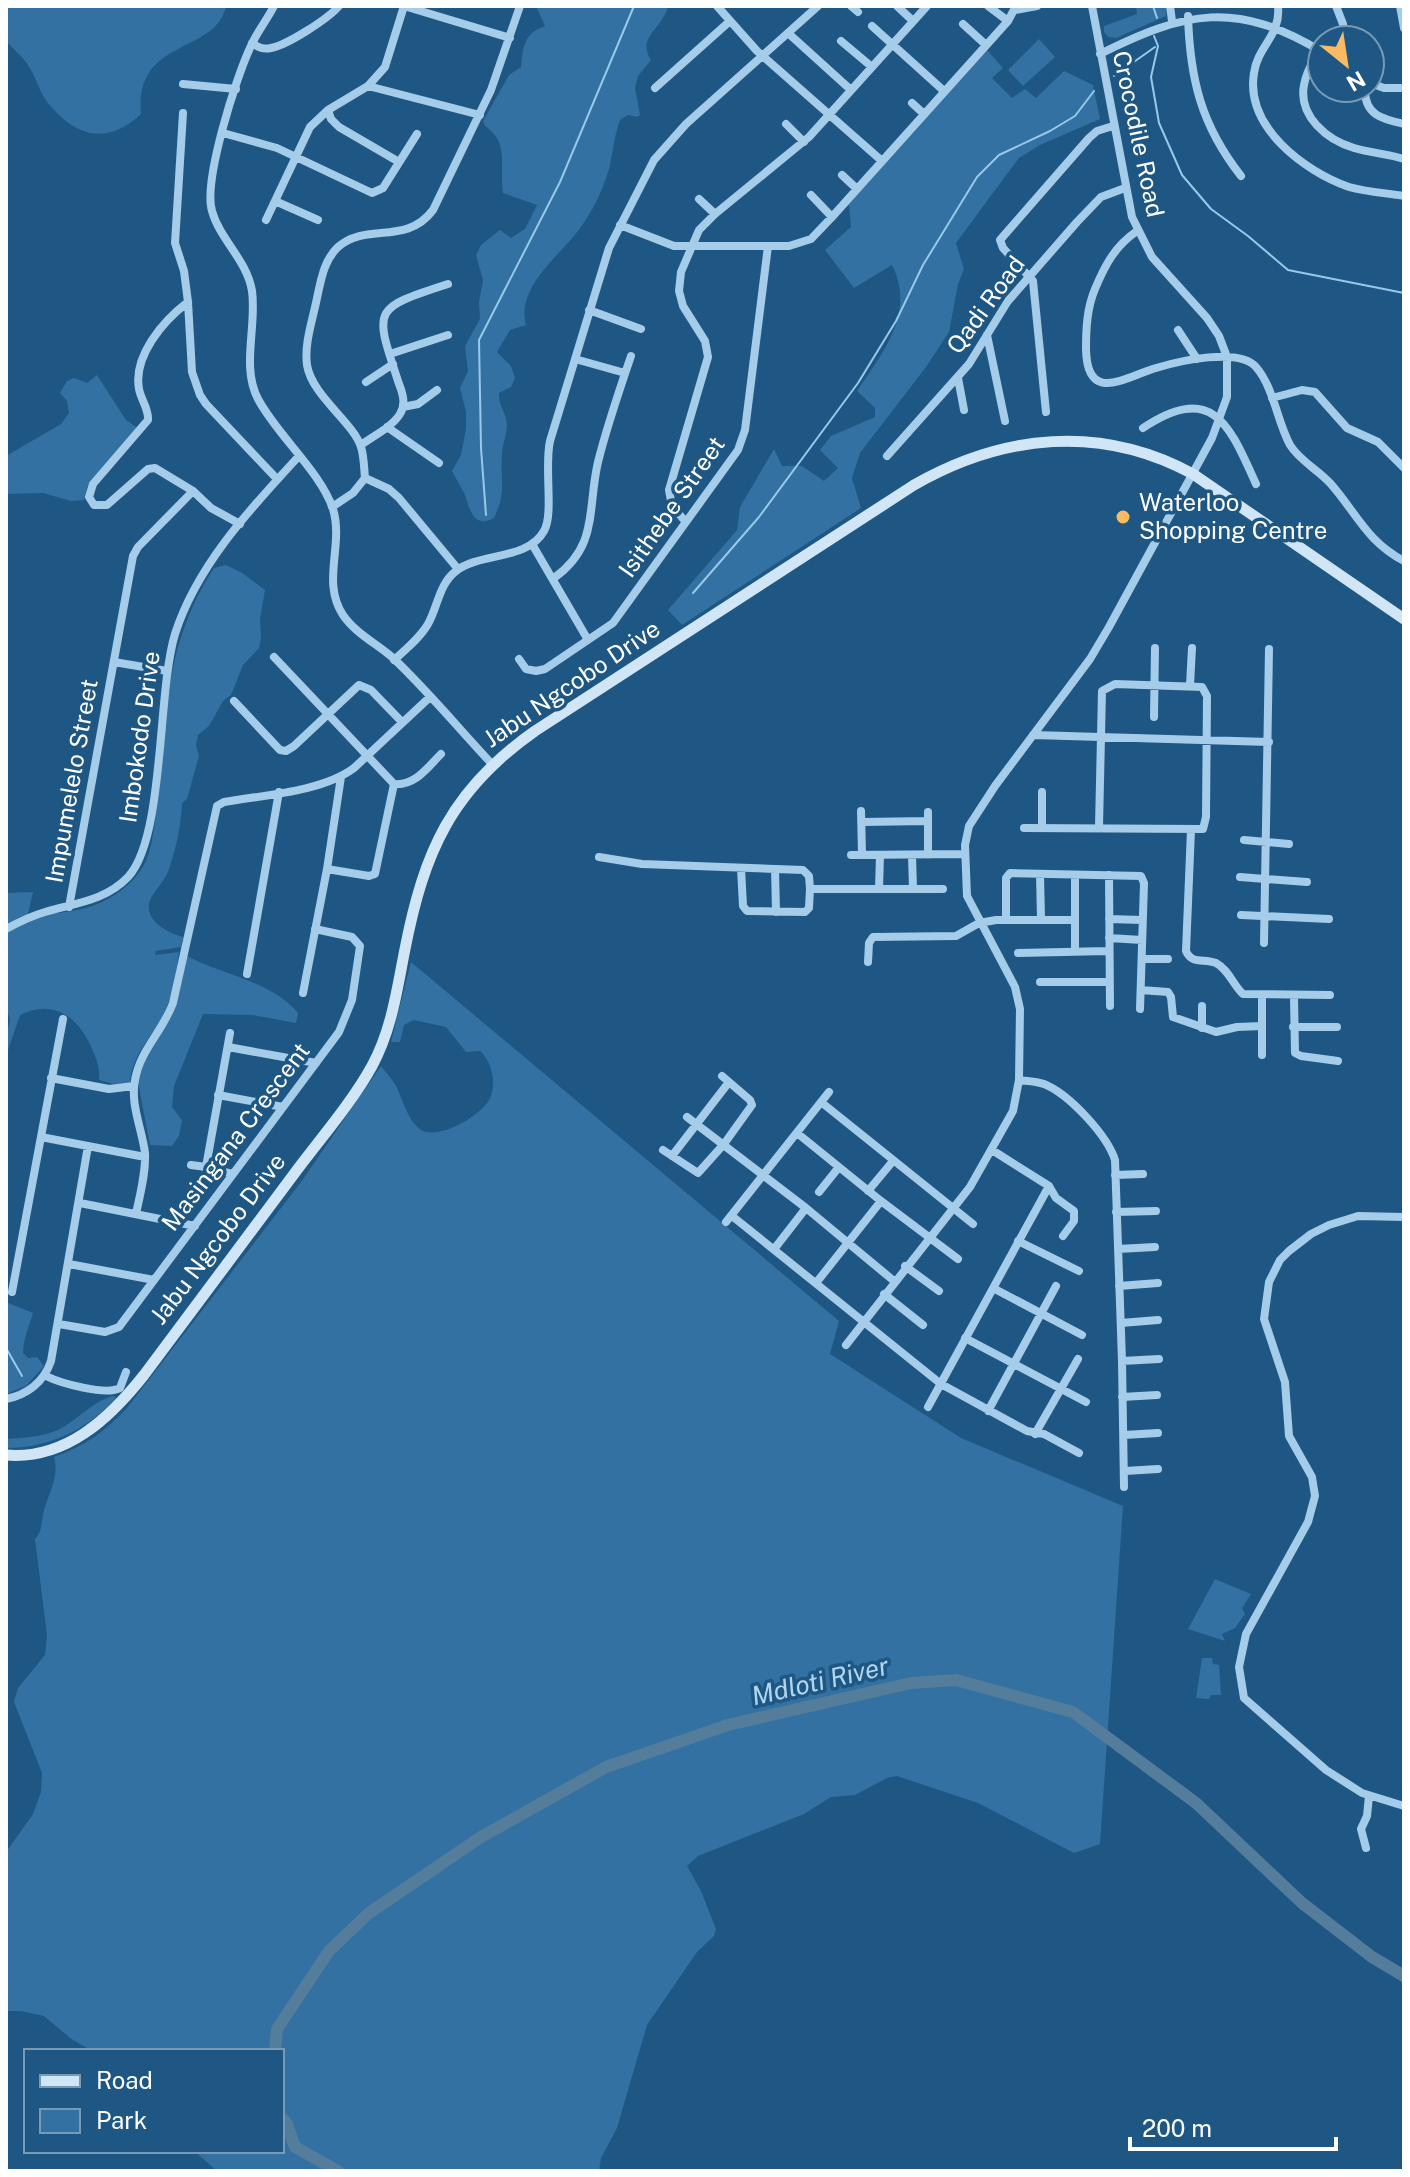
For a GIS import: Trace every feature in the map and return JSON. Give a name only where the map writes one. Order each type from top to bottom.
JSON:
[{"type":"main road","name":"Jabu Ngcobo Drive","points":[[6,1455],[48,1451],[89,1431],[113,1411],[144,1375],[355,1091],[385,1040],[414,903],[430,856],[452,815],[492,764],[535,731],[901,494],[959,461],[1025,444],[1092,442],[1153,456],[1193,474],[1404,619]]},
{"type":"street","points":[[274,6],[252,43],[211,181],[212,214],[239,257],[250,283],[254,314],[251,367],[254,391],[332,507],[337,531],[332,587],[338,606],[349,623],[394,660],[492,764]]},
{"type":"street","points":[[252,43],[264,49],[280,45],[339,6]]},
{"type":"street","points":[[266,220],[310,127],[328,110],[368,86],[385,67],[404,6],[510,38]]},
{"type":"street","points":[[332,507],[353,493],[365,478],[361,445],[313,381],[308,368],[307,345],[326,263],[336,249],[349,240],[407,230],[428,217],[480,115],[520,6]]},
{"type":"street","points":[[717,6],[763,55],[882,161]]},
{"type":"street","points":[[394,660],[425,630],[444,585],[458,569],[532,544],[542,534],[547,522],[547,453],[605,260],[648,169],[664,146],[818,6]]},
{"type":"street","points":[[897,6],[913,21]]},
{"type":"street","points":[[685,521],[672,506],[669,490],[708,357],[705,341],[683,306],[679,291],[681,272],[691,246],[699,230],[715,214],[804,142],[927,6]]},
{"type":"street","points":[[988,6],[1008,21]]},
{"type":"street","points":[[620,225],[669,245],[803,244],[816,235],[1008,21],[1016,8],[1037,6]]},
{"type":"street","name":"Crocodile Road","points":[[846,1345],[970,1187],[1013,1111],[1019,1080],[1020,1002],[967,896],[966,836],[975,816],[1103,638],[1193,474],[1221,418],[1227,397],[1227,357],[1214,328],[1161,268],[1137,231],[1125,188],[1092,6]]},
{"type":"street","points":[[1170,6],[1172,21]]},
{"type":"street","points":[[1278,6],[1278,26],[1258,56],[1252,83],[1259,111],[1272,133],[1305,164],[1335,181],[1362,190],[1404,196]]},
{"type":"street","points":[[1400,6],[1404,28]]},
{"type":"street","points":[[1100,54],[1199,11],[1240,16],[1278,26],[1306,43]]},
{"type":"street","points":[[1188,16],[1189,49],[1198,99],[1218,144],[1241,176]]},
{"type":"street","points":[[655,88],[730,21]]},
{"type":"street","points":[[963,24],[986,45]]},
{"type":"street","points":[[872,26],[944,91]]},
{"type":"street","points":[[788,33],[851,90]]},
{"type":"street","points":[[841,41],[872,67]]},
{"type":"street","points":[[1306,80],[1303,86],[1305,108],[1314,123],[1329,136],[1345,145],[1404,159]]},
{"type":"street","points":[[183,84],[236,89]]},
{"type":"street","points":[[368,86],[480,115]]},
{"type":"street","points":[[912,103],[924,114]]},
{"type":"street","points":[[1367,104],[1371,112],[1382,118],[1404,124]]},
{"type":"street","points":[[328,110],[339,127],[399,162]]},
{"type":"street","points":[[183,113],[186,131],[175,243],[184,271],[192,372],[200,395],[277,479]]},
{"type":"street","points":[[786,124],[804,142]]},
{"type":"street","points":[[1046,412],[1035,287],[1031,275],[1003,248],[1001,237],[1093,134],[1113,126]]},
{"type":"street","points":[[223,133],[268,145],[372,193],[380,191],[417,134]]},
{"type":"street","points":[[842,175],[857,189]]},
{"type":"street","name":"Qadi Road","points":[[887,456],[958,378],[1008,301],[1031,275],[1098,200],[1125,188]]},
{"type":"street","points":[[811,195],[832,217]]},
{"type":"street","points":[[699,199],[715,214]]},
{"type":"street","points":[[275,201],[318,220]]},
{"type":"street","points":[[1137,231],[1114,250],[1093,292],[1086,328],[1089,370],[1097,380],[1110,384],[1161,366],[1197,359],[1227,357],[1243,358],[1250,362],[1262,376],[1286,435],[1298,455],[1328,480],[1373,540],[1404,561]]},
{"type":"street","name":"Isithebe Street","points":[[519,659],[526,669],[541,671],[619,617],[734,456],[744,437],[768,246]]},
{"type":"street","points":[[361,445],[387,427],[403,407],[403,396],[382,325],[389,308],[404,299],[448,284]]},
{"type":"street","points":[[188,302],[175,312],[151,342],[143,358],[138,385],[149,414],[148,420],[93,484],[89,494],[94,505],[107,505],[151,467],[159,469],[193,491],[211,508],[240,524]]},
{"type":"street","points":[[589,310],[641,329]]},
{"type":"street","points":[[1178,330],[1197,359]]},
{"type":"street","points":[[366,382],[391,359],[448,335]]},
{"type":"street","points":[[987,335],[1005,421]]},
{"type":"street","points":[[554,578],[569,567],[589,533],[598,463],[631,356]]},
{"type":"street","points":[[575,359],[625,373]]},
{"type":"street","points":[[958,378],[964,410]]},
{"type":"street","points":[[403,407],[418,404],[437,390]]},
{"type":"street","points":[[1272,398],[1302,390],[1315,392],[1347,428],[1401,457],[1404,468]]},
{"type":"street","points":[[1143,428],[1169,414],[1191,409],[1221,418],[1232,431],[1256,484]]},
{"type":"street","points":[[387,427],[439,463]]},
{"type":"street","name":"Imbokodo Drive","points":[[6,929],[44,912],[83,904],[112,890],[131,874],[139,861],[154,792],[167,671],[176,632],[187,604],[206,570],[240,524],[299,456]]},
{"type":"street","points":[[365,478],[389,489],[399,498],[458,569]]},
{"type":"street","name":"Impumelelo Street","points":[[69,907],[135,552],[193,491]]},
{"type":"street","points":[[532,544],[588,640]]},
{"type":"street","points":[[1154,717],[1155,648]]},
{"type":"street","points":[[1190,685],[1192,648]]},
{"type":"street","points":[[1264,943],[1269,649]]},
{"type":"street","points":[[274,657],[394,784],[412,782],[441,754]]},
{"type":"street","name":"Impumelelo Street","points":[[114,662],[167,671]]},
{"type":"street","points":[[1024,828],[1201,830],[1205,826],[1207,693],[1202,687],[1115,684],[1105,687],[1100,695],[1099,827]]},
{"type":"street","points":[[234,701],[280,750],[286,751],[356,687],[365,685],[402,722]]},
{"type":"street","points":[[136,1214],[145,1157],[134,1086],[142,1054],[173,1003],[217,806],[341,777],[430,697]]},
{"type":"street","points":[[1033,735],[1269,742]]},
{"type":"street","points":[[303,993],[341,777]]},
{"type":"street","points":[[327,869],[369,876],[375,874],[394,784]]},
{"type":"street","points":[[247,974],[279,792]]},
{"type":"street","points":[[1042,792],[1042,828]]},
{"type":"street","points":[[861,811],[862,854]]},
{"type":"street","points":[[862,822],[928,816],[928,855]]},
{"type":"street","points":[[1191,830],[1187,954],[1192,960],[1211,961],[1221,966],[1243,994],[1330,995]]},
{"type":"street","points":[[1244,840],[1289,844]]},
{"type":"street","points":[[851,855],[965,854]]},
{"type":"street","points":[[879,889],[880,855]]},
{"type":"street","points":[[912,855],[913,889]]},
{"type":"street","points":[[599,857],[642,864],[775,869],[806,871],[810,889],[809,908],[806,911],[749,911],[744,908],[741,868]]},
{"type":"street","points":[[775,869],[776,912]]},
{"type":"street","points":[[1006,919],[1008,874],[1138,875],[1142,878],[1140,1009]]},
{"type":"street","points":[[1040,874],[1041,919]]},
{"type":"street","points":[[1075,875],[1075,951]]},
{"type":"street","points":[[1109,875],[1110,1006]]},
{"type":"street","points":[[1240,877],[1307,882]]},
{"type":"street","points":[[810,889],[943,889]]},
{"type":"street","points":[[1241,915],[1329,919]]},
{"type":"street","points":[[868,962],[869,943],[873,937],[956,936],[979,923],[1006,919],[1075,920]]},
{"type":"street","points":[[1109,919],[1142,920]]},
{"type":"street","name":"Masingana Crescent","points":[[59,1324],[105,1332],[115,1330],[345,1020],[361,951],[359,943],[352,937],[315,929]]},
{"type":"street","points":[[1109,938],[1142,940]]},
{"type":"street","points":[[1018,953],[1108,951]]},
{"type":"street","points":[[1142,959],[1168,959]]},
{"type":"street","points":[[1040,982],[1109,982]]},
{"type":"street","points":[[1141,990],[1168,992],[1173,1017],[1202,1028],[1216,1032],[1262,1026]]},
{"type":"street","points":[[1262,995],[1262,1055]]},
{"type":"street","points":[[1294,996],[1293,1050],[1296,1054],[1338,1061]]},
{"type":"street","points":[[1202,1006],[1202,1028]]},
{"type":"street","points":[[12,1292],[63,1019]]},
{"type":"street","points":[[1293,1027],[1337,1027]]},
{"type":"street","points":[[206,1167],[230,1033]]},
{"type":"street","points":[[228,1047],[316,1063]]},
{"type":"street","points":[[51,1078],[109,1089],[134,1086]]},
{"type":"street","points":[[663,1150],[696,1173],[700,1172],[752,1105],[750,1100],[725,1079],[672,1156]]},
{"type":"street","points":[[1019,1080],[1053,1089],[1086,1118],[1110,1148],[1115,1160],[1124,1487]]},
{"type":"street","points":[[829,1092],[729,1219],[775,1248],[941,1384],[988,1411],[1035,1434],[1044,1434],[1079,1453]]},
{"type":"street","points":[[218,1095],[283,1107]]},
{"type":"street","points":[[821,1102],[973,1224]]},
{"type":"street","points":[[687,1117],[765,1175],[894,1281]]},
{"type":"street","points":[[797,1133],[958,1259]]},
{"type":"street","points":[[41,1137],[145,1157]]},
{"type":"street","points":[[6,1399],[20,1395],[46,1376],[59,1324],[88,1146]]},
{"type":"street","points":[[992,1150],[1049,1186],[1056,1198],[1075,1214],[1074,1221],[1063,1236]]},
{"type":"street","points":[[868,1191],[893,1161]]},
{"type":"street","points":[[191,1165],[233,1174]]},
{"type":"street","points":[[819,1192],[839,1167]]},
{"type":"street","points":[[1115,1175],[1143,1174]]},
{"type":"street","points":[[928,1407],[1049,1186]]},
{"type":"street","points":[[816,1283],[881,1201]]},
{"type":"street","points":[[80,1203],[195,1226]]},
{"type":"street","points":[[775,1248],[806,1208]]},
{"type":"street","points":[[1116,1212],[1156,1211]]},
{"type":"street","points":[[1404,1217],[1358,1216],[1329,1225],[1289,1251],[1280,1260],[1269,1282],[1264,1319],[1285,1382],[1289,1436],[1312,1477],[1315,1496],[1308,1522],[1246,1634],[1239,1667],[1244,1698],[1335,1777],[1369,1796],[1404,1806]]},
{"type":"street","points":[[1018,1241],[1079,1271]]},
{"type":"street","points":[[1118,1249],[1155,1247]]},
{"type":"street","points":[[69,1264],[154,1280]]},
{"type":"street","points":[[905,1266],[939,1291]]},
{"type":"street","points":[[1119,1286],[1158,1283]]},
{"type":"street","points":[[988,1411],[1056,1286]]},
{"type":"street","points":[[993,1288],[1082,1335]]},
{"type":"street","points":[[884,1294],[923,1325]]},
{"type":"street","points":[[1121,1323],[1158,1320]]},
{"type":"street","points":[[965,1338],[1086,1402]]},
{"type":"street","points":[[1035,1434],[1078,1359]]},
{"type":"street","points":[[1122,1361],[1159,1359]]},
{"type":"street","points":[[46,1376],[62,1383],[112,1392],[120,1388],[126,1372]]},
{"type":"street","points":[[1122,1397],[1157,1395]]},
{"type":"street","points":[[1124,1435],[1158,1433]]},
{"type":"street","points":[[1125,1471],[1158,1469]]},
{"type":"street","points":[[1366,1848],[1361,1829],[1367,1816],[1369,1796]]},
{"type":"green space","points":[[6,6],[226,6],[219,22],[208,33],[162,59],[150,72],[142,89],[141,114],[128,125],[102,134],[78,129],[45,99],[28,65],[6,41]]},
{"type":"green space","points":[[536,6],[668,6],[648,39],[647,52],[651,60],[638,76],[635,88],[640,115],[628,115],[620,120],[609,169],[593,209],[533,286],[527,298],[526,325],[510,330],[497,352],[511,366],[515,378],[511,387],[499,393],[507,424],[502,451],[500,500],[494,518],[482,521],[471,512],[452,471],[461,455],[466,429],[466,412],[460,388],[468,371],[465,346],[480,319],[483,280],[476,255],[481,245],[500,230],[511,238],[525,229],[537,205],[503,193],[501,148],[483,121],[509,75],[521,67],[529,37],[545,26]]},
{"type":"green space","points":[[1136,6],[1166,6],[1166,16],[1116,38],[1108,37],[1104,26],[1137,14]]},
{"type":"green space","points":[[1039,39],[1055,57],[1023,86],[1008,70]]},
{"type":"green space","points":[[987,50],[1003,68],[992,78],[1012,98],[1025,89],[1036,98],[1064,71],[1093,85],[1100,119],[1040,145],[1019,158],[956,243],[964,269],[949,332],[860,453],[852,478],[861,508],[682,625],[668,610],[737,530],[740,507],[774,449],[782,466],[802,466],[824,481],[838,468],[820,450],[831,436],[875,417],[875,408],[857,391],[893,331],[900,299],[898,283],[892,265],[854,288],[825,250],[851,227],[849,204]]},
{"type":"green space","points":[[97,375],[126,420],[138,428],[88,485],[84,500],[71,501],[43,493],[6,494],[6,456],[61,424],[69,413],[67,401],[60,393],[67,381],[74,378],[87,383]]},
{"type":"green space","points":[[226,565],[265,590],[260,619],[261,639],[259,648],[243,665],[231,695],[223,701],[209,726],[198,735],[196,745],[199,756],[187,799],[182,803],[173,855],[166,876],[149,904],[155,922],[183,937],[181,947],[156,951],[155,955],[179,952],[166,1009],[139,1053],[130,1083],[113,1084],[99,1080],[98,1064],[87,1038],[72,1020],[54,1010],[32,1010],[20,1015],[6,1056],[10,1020],[6,1010],[6,893],[33,892],[28,914],[71,911],[107,900],[125,888],[139,872],[145,863],[153,834],[169,694],[179,644],[205,582],[214,568]]},
{"type":"green space","points":[[187,956],[275,993],[298,1013],[296,1023],[253,1015],[203,1014],[174,1086],[172,1107],[182,1120],[179,1136],[172,1146],[150,1145],[138,1082],[140,1066],[172,1016]]},
{"type":"green space","points":[[411,962],[839,1321],[830,1354],[961,1438],[1123,1506],[1100,1844],[1074,1853],[978,1803],[897,1776],[855,1795],[831,1797],[804,1814],[698,1856],[687,1866],[716,1929],[714,1936],[697,1952],[647,2025],[617,2128],[601,2158],[599,2171],[217,2171],[196,2153],[284,2153],[284,2049],[89,2049],[44,2016],[6,2011],[6,1852],[33,1814],[41,1792],[42,1773],[14,1702],[18,1688],[45,1655],[47,1635],[35,1539],[54,1479],[54,1457],[94,1437],[127,1408],[301,1182],[381,1066],[421,1130],[437,1132],[456,1126],[487,1103],[493,1083],[488,1062],[480,1051],[466,1052],[446,1027],[414,1020],[404,1025],[400,1042],[391,1042]]},
{"type":"green space","points":[[6,1302],[33,1313],[23,1353],[28,1358],[37,1357],[44,1366],[26,1386],[6,1394]]},
{"type":"green space","points":[[116,1398],[93,1419],[66,1435],[37,1445],[6,1448],[6,1439],[39,1436],[58,1430],[100,1401]]},
{"type":"green space","points":[[1215,1579],[1251,1594],[1242,1608],[1245,1614],[1235,1628],[1222,1634],[1225,1641],[1188,1629]]},
{"type":"green space","points":[[1202,1658],[1212,1658],[1213,1664],[1219,1665],[1221,1695],[1211,1695],[1209,1699],[1196,1698]]},
{"type":"waterway","points":[[486,515],[479,340],[560,182],[634,6]]},
{"type":"waterway","points":[[1153,6],[1157,18]]},
{"type":"waterway","points":[[1154,36],[1158,46],[1151,77],[1159,123],[1182,175],[1211,209],[1288,270],[1404,293]]},
{"type":"waterway","points":[[1114,76],[1155,47]]},
{"type":"waterway","points":[[693,593],[759,517],[858,383],[896,321],[923,265],[977,177],[999,155],[1075,116],[1094,91]]},
{"type":"waterway","points":[[6,1348],[22,1376]]},
{"type":"waterway","name":"Mdloti River","points":[[275,2049],[277,2029],[329,1951],[369,1913],[481,1837],[606,1767],[728,1725],[911,1683],[956,1680],[1073,1712],[1196,1803],[1302,1903],[1372,1957],[1404,1976]]},
{"type":"waterway","name":"Mdloti River","points":[[284,2120],[295,2147],[338,2171]]},
{"type":"place","name":"Waterloo Shopping Centre","points":[[1123,517]]}]
